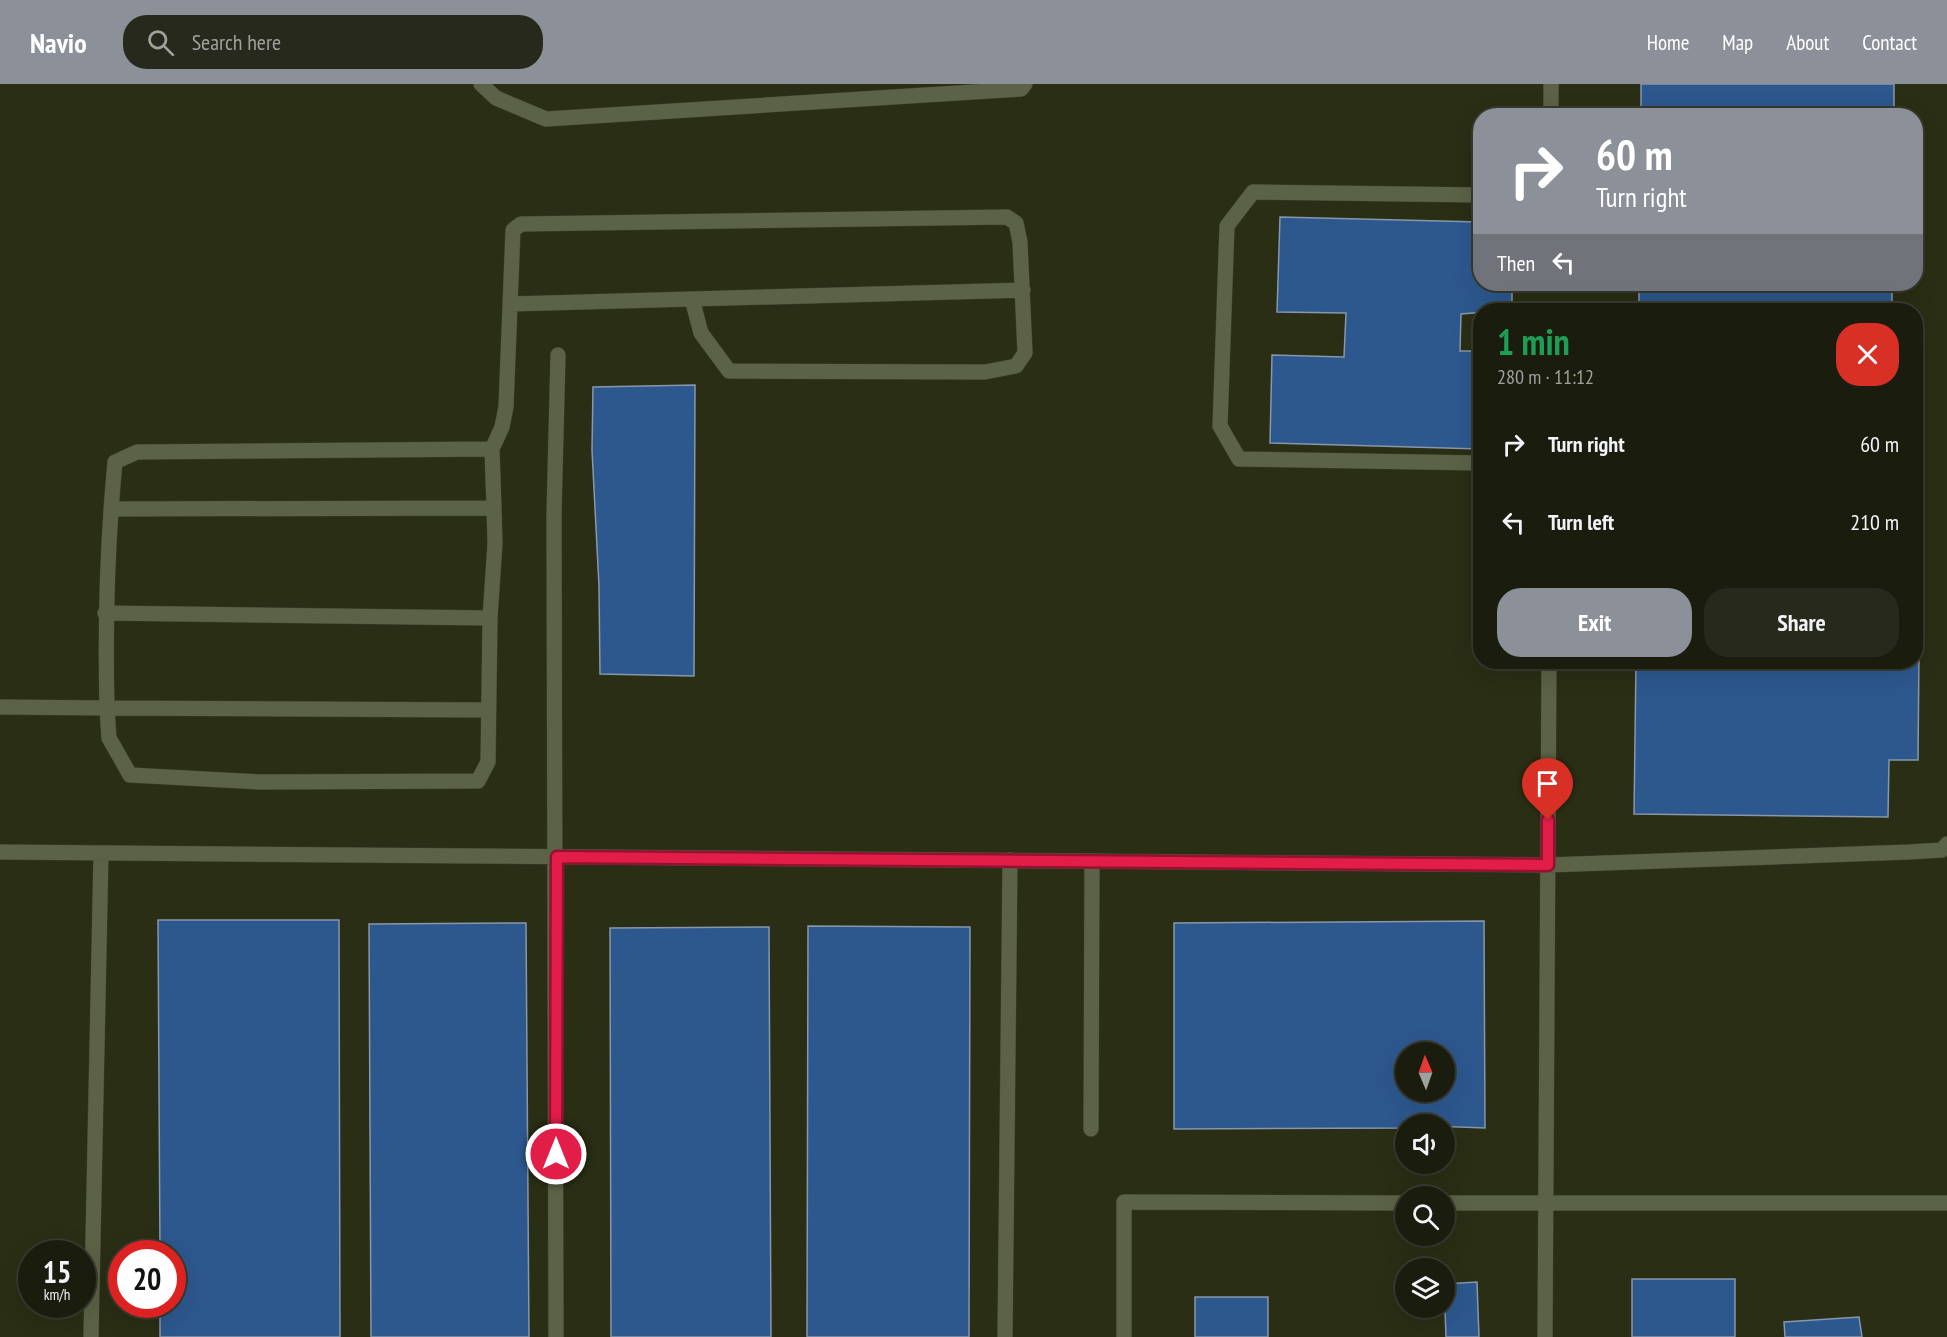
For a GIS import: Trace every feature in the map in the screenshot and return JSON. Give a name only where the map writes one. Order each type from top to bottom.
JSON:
[{"type":"lane","points":[[481,84],[496,98],[546,119],[1022,89],[1025,84]]},
{"type":"lane","points":[[1551,84],[1551,108]]},
{"type":"lane","points":[[1473,195],[1252,192],[1227,226],[1220,426],[1239,459],[1473,463]]},
{"type":"lane","points":[[492,449],[137,452],[115,462],[105,613],[106,708],[109,738],[129,775],[259,782],[478,781],[488,762],[490,618],[495,543],[492,449],[502,427],[506,407],[513,230],[521,224],[1007,217],[1016,223],[1020,242],[1025,352],[1016,366],[985,372],[729,371],[701,333],[692,299]]},
{"type":"lane","points":[[510,303],[1023,290]]},
{"type":"lane","points":[[556,1337],[557,857],[554,514],[558,355]]},
{"type":"lane","points":[[111,509],[494,508]]},
{"type":"lane","points":[[105,613],[490,618]]},
{"type":"lane","points":[[1545,1337],[1549,669]]},
{"type":"lane","points":[[0,707],[488,710]]},
{"type":"lane","points":[[0,852],[1548,865],[1909,852],[1942,850],[1947,843]]},
{"type":"lane","points":[[91,1337],[101,853]]},
{"type":"lane","points":[[1005,1337],[1010,860]]},
{"type":"lane","points":[[1091,1129],[1092,861]]},
{"type":"lane","points":[[1124,1337],[1124,1202],[1395,1203]]},
{"type":"lane","points":[[1455,1203],[1947,1203]]},
{"type":"shaded area","points":[[0,84],[1947,84],[1947,1337],[0,1337]]},
{"type":"building","points":[[1641,84],[1894,84],[1894,108],[1641,108]]},
{"type":"building","points":[[1280,217],[1473,222],[1473,291],[1512,291],[1512,303],[1473,303],[1473,313],[1461,314],[1460,351],[1473,351],[1473,449],[1270,443],[1272,355],[1344,357],[1346,313],[1277,312]]},
{"type":"building","points":[[1639,291],[1892,291],[1892,303],[1639,303]]},
{"type":"building","points":[[695,385],[694,676],[600,674],[599,586],[592,450],[593,387]]},
{"type":"building","points":[[1636,669],[1919,669],[1918,760],[1889,760],[1888,817],[1634,814]]},
{"type":"building","points":[[158,920],[339,920],[340,1337],[160,1337],[160,1318],[186,1318],[186,1240],[160,1240]]},
{"type":"building","points":[[1484,921],[1485,1128],[1455,1127],[1455,1114],[1395,1114],[1395,1128],[1174,1129],[1174,923]]},
{"type":"building","points":[[526,923],[529,1337],[371,1337],[369,924]]},
{"type":"building","points":[[808,926],[970,927],[969,1337],[807,1337]]},
{"type":"building","points":[[769,927],[771,1337],[611,1337],[610,928]]},
{"type":"building","points":[[1632,1279],[1735,1279],[1735,1337],[1632,1337]]},
{"type":"building","points":[[1477,1282],[1479,1337],[1446,1337],[1445,1318],[1455,1318],[1455,1283]]},
{"type":"building","points":[[1195,1297],[1268,1297],[1268,1337],[1195,1337]]},
{"type":"building","points":[[1859,1317],[1862,1337],[1785,1337],[1784,1322]]},
{"type":"route","points":[[556,1154],[557,857],[1548,865],[1548,820]]}]
